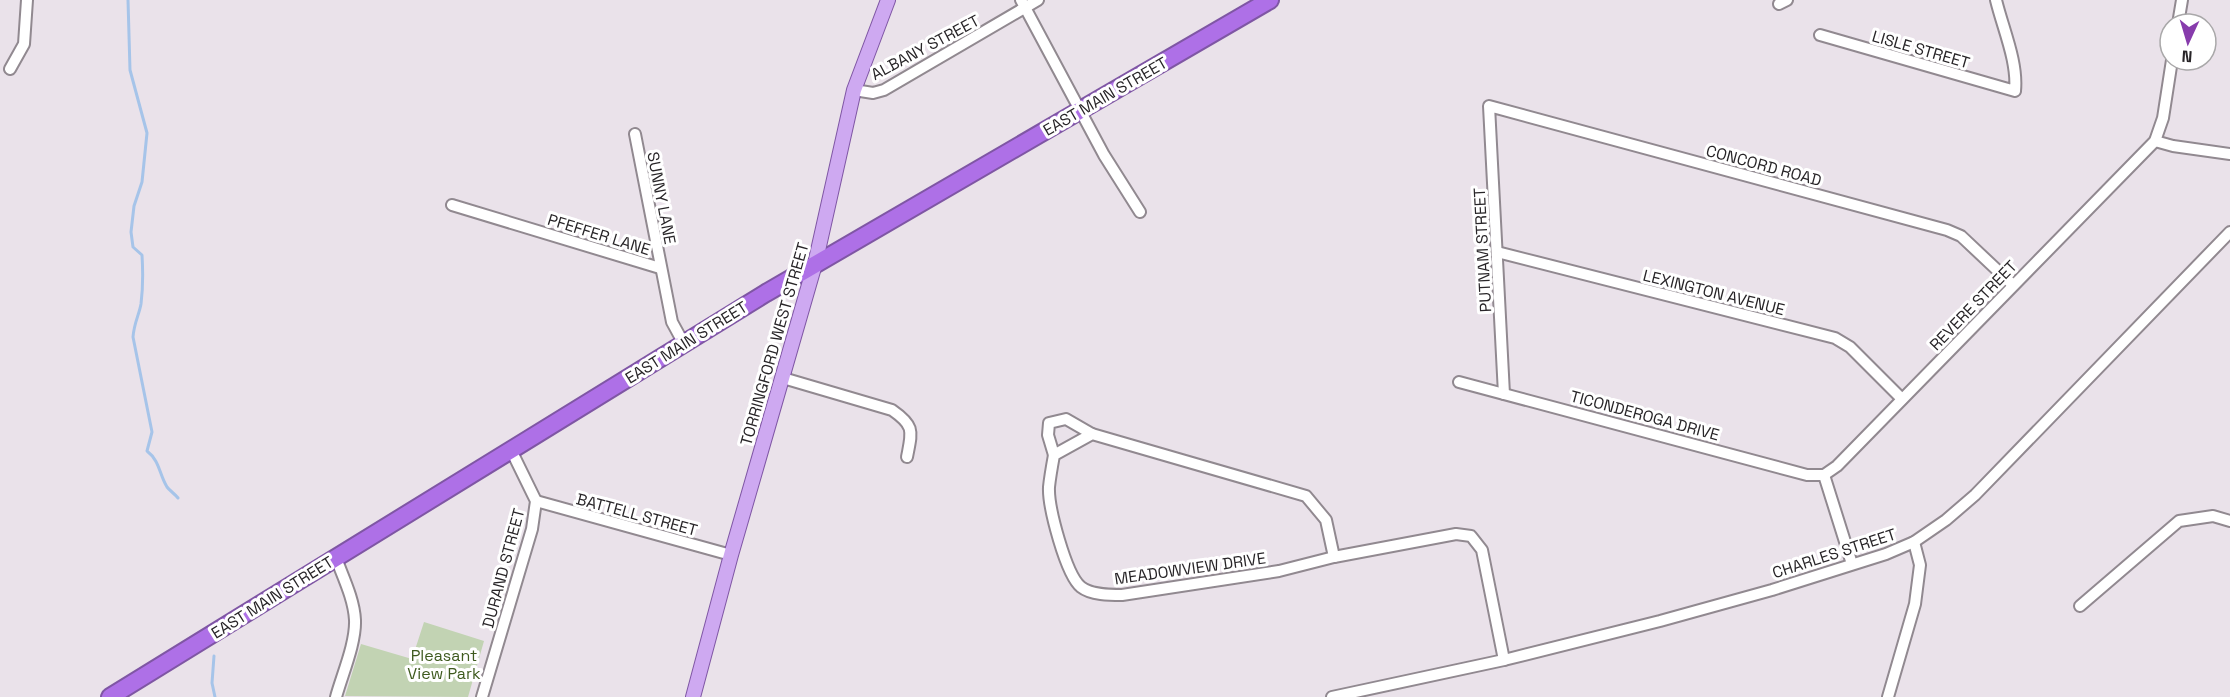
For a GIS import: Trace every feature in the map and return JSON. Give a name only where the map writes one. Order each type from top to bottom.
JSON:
[{"type":"highway","name":"EAST MAIN STREET","points":[[110,697],[815,264],[1081,112],[1270,0]]},
{"type":"main road","name":"TORRINGFORD WEST STREET","points":[[693,697],[731,555],[815,264],[854,90],[888,0]]},
{"type":"street","points":[[10,69],[24,44],[27,0]]},
{"type":"street","name":"ALBANY STREET","points":[[854,90],[873,93],[884,90],[1023,4],[1038,0]]},
{"type":"street","name":"LISLE STREET","points":[[1820,35],[2015,91],[2016,79],[1996,0]]},
{"type":"street","points":[[1023,4],[1081,112],[1140,212]]},
{"type":"street","points":[[2170,72],[2163,118],[2155,141],[2173,146],[2230,154]]},
{"type":"street","name":"PUTNAM STREET","points":[[1489,106],[1504,394]]},
{"type":"street","name":"CONCORD ROAD","points":[[1489,106],[1947,230],[1960,236],[2013,285]]},
{"type":"street","name":"SUNNY LANE","points":[[634,134],[660,268]]},
{"type":"street","name":"REVERE STREET","points":[[1824,475],[1837,466],[2155,141]]},
{"type":"street","name":"PFEFFER LANE","points":[[452,205],[660,268],[672,322],[684,344]]},
{"type":"street","name":"CHARLES STREET","points":[[1332,697],[1504,660],[1660,621],[1772,590],[1886,554],[1914,542],[1946,520],[1975,495],[2230,232]]},
{"type":"street","name":"LEXINGTON AVENUE","points":[[1497,252],[1835,338],[1850,346],[1902,399]]},
{"type":"street","points":[[783,378],[891,410],[904,418],[912,432],[907,457]]},
{"type":"street","name":"TICONDEROGA DRIVE","points":[[1459,382],[1807,475],[1824,475]]},
{"type":"street","name":"MEADOWVIEW DRIVE","points":[[1334,556],[1326,520],[1306,496],[1092,434],[1066,419],[1050,423],[1048,435],[1054,455],[1049,489],[1052,517],[1071,573],[1082,588],[1100,594],[1122,596],[1279,571],[1334,556],[1456,534],[1471,536],[1482,550],[1504,660]]},
{"type":"street","points":[[1054,455],[1092,434]]},
{"type":"street","name":"DURAND STREET","points":[[482,697],[532,529],[536,501],[511,450]]},
{"type":"street","points":[[1824,475],[1852,564]]},
{"type":"street","name":"BATTELL STREET","points":[[536,501],[731,555]]},
{"type":"street","points":[[2080,606],[2179,521],[2213,516],[2230,521]]},
{"type":"street","points":[[1888,697],[1915,604],[1920,565],[1914,542]]},
{"type":"street","points":[[336,558],[351,601],[355,621],[336,697]]},
{"type":"green space","name":"Pleasant View Park","points":[[424,622],[484,641],[468,697],[345,696],[361,644],[412,659]]},
{"type":"waterway","points":[[128,0],[130,70],[147,133],[142,182],[134,206],[131,232],[133,247],[142,255],[143,267],[141,304],[133,337],[152,432],[147,451],[157,463],[167,487],[178,498]]},
{"type":"waterway","points":[[214,656],[212,683],[215,697]]}]
